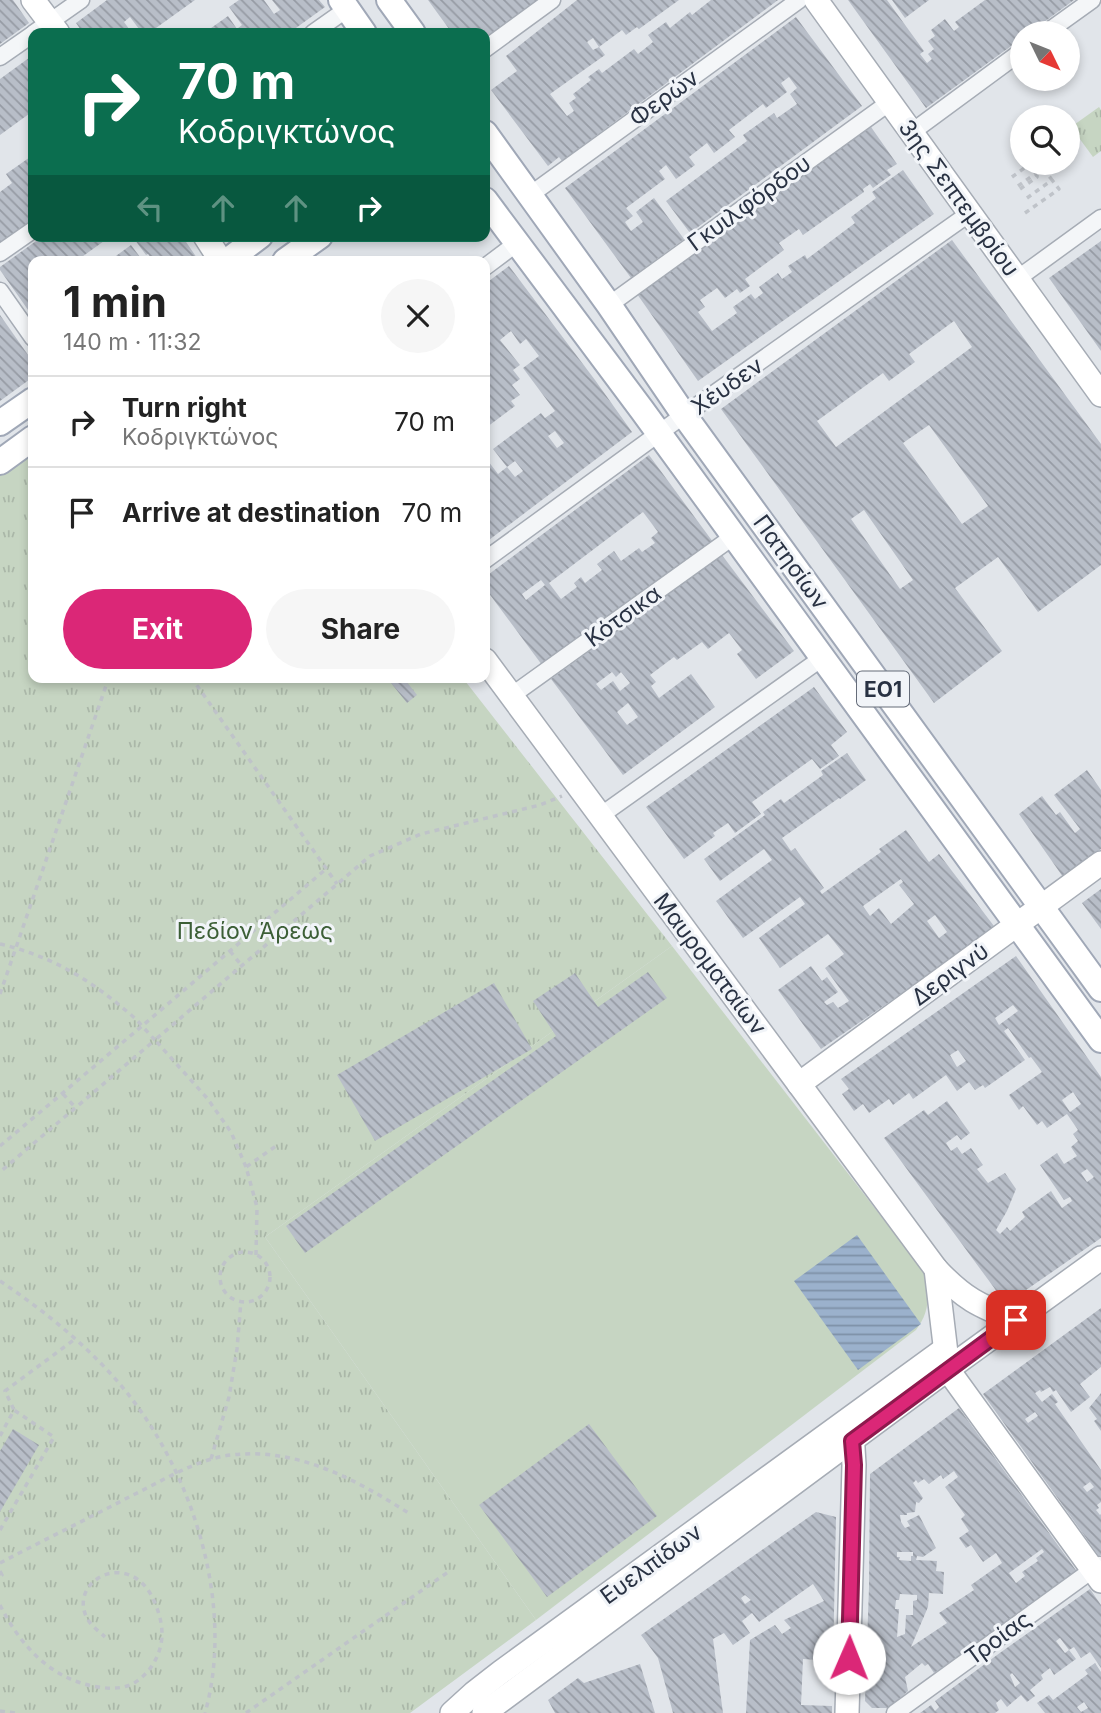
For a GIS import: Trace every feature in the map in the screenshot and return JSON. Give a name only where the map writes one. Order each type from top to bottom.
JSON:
[{"type":"main road","points":[[33,0],[43,28]]},
{"type":"main road","points":[[389,0],[409,28]]},
{"type":"main road","name":"3ης Σεπτεμβρίου","points":[[816,0],[1101,395]]},
{"type":"main road","points":[[344,14],[359,28]]},
{"type":"main road","name":"Πατησίων","points":[[490,140],[684,415],[1101,989]]},
{"type":"main road","name":"Πατησίων","points":[[490,207],[1101,1040]]},
{"type":"main road","points":[[490,233],[514,239]]},
{"type":"main road","points":[[234,256],[252,242]]},
{"type":"main road","points":[[292,256],[312,242]]},
{"type":"main road","points":[[0,423],[28,403]]},
{"type":"main road","points":[[0,462],[28,442]]},
{"type":"main road","name":"Μαυροματαίων","points":[[490,667],[936,1269],[952,1287],[972,1301],[1016,1320]]},
{"type":"main road","name":"Δεριγνύ","points":[[799,1084],[1101,863]]},
{"type":"main road","points":[[946,1359],[1016,1320],[1101,1258]]},
{"type":"main road","points":[[936,1269],[946,1359],[1098,1572]]},
{"type":"main road","name":"Ευελπίδων","points":[[473,1706],[852,1417],[946,1359]]},
{"type":"main road","name":"Ευελπίδων","points":[[452,1713],[473,1706],[852,1441],[946,1359]]},
{"type":"main road","points":[[847,1713],[854,1465],[852,1417]]},
{"type":"street","points":[[48,28],[81,0]]},
{"type":"street","points":[[490,45],[552,0]]},
{"type":"street","name":"Φερών","points":[[530,195],[799,0]]},
{"type":"street","points":[[1063,21],[1092,0]]},
{"type":"street","points":[[321,28],[344,14]]},
{"type":"street","points":[[0,57],[28,40]]},
{"type":"street","points":[[912,132],[1010,60]]},
{"type":"street","name":"Γκυιλφόρδου","points":[[609,305],[890,102]]},
{"type":"street","name":"Χέυδεν","points":[[490,556],[684,415],[970,213]]},
{"type":"street","points":[[1017,279],[1101,218]]},
{"type":"street","points":[[0,253],[28,233]]},
{"type":"street","points":[[490,262],[514,239]]},
{"type":"street","points":[[0,291],[28,331]]},
{"type":"street","name":"Κότσικα","points":[[511,696],[734,536]]},
{"type":"street","points":[[600,816],[822,658]]},
{"type":"street","name":"Τροίας","points":[[895,1713],[1098,1572]]},
{"type":"path","points":[[1019,188],[1034,175]]},
{"type":"path","points":[[1041,179],[1044,175]]},
{"type":"path","points":[[1025,214],[1059,189],[1048,175]]},
{"type":"path","points":[[1027,198],[1052,180]]},
{"type":"path","points":[[0,994],[107,683]]},
{"type":"path","points":[[195,683],[337,884]]},
{"type":"path","points":[[0,1172],[370,856],[421,834],[540,804],[580,789]]},
{"type":"path","points":[[0,1146],[326,869]]},
{"type":"path","points":[[0,944],[47,959],[104,992],[142,1026],[207,1098],[231,1132],[246,1167],[257,1207],[256,1255]]},
{"type":"path","points":[[230,951],[242,966]]},
{"type":"path","points":[[63,1093],[76,1108]]},
{"type":"path","points":[[246,1167],[276,1146]]},
{"type":"path","points":[[243,1252],[256,1255],[264,1262],[270,1276],[269,1284],[261,1296],[254,1300],[241,1301],[226,1294],[220,1279],[221,1271],[229,1258],[243,1252]]},
{"type":"path","points":[[0,1282],[75,1339],[122,1387],[159,1440],[176,1473],[189,1502],[203,1547],[213,1594],[215,1643],[212,1690],[205,1713]]},
{"type":"path","points":[[211,1459],[229,1397],[241,1301]]},
{"type":"path","points":[[0,1530],[54,1437],[14,1410],[5,1391],[75,1339]]},
{"type":"path","points":[[0,1436],[14,1410]]},
{"type":"path","points":[[0,1563],[176,1473],[229,1455],[265,1454],[309,1463],[351,1480],[410,1514]]},
{"type":"path","points":[[246,1713],[451,1570]]},
{"type":"path","points":[[0,1571],[0,1576]]},
{"type":"path","points":[[0,1605],[21,1640],[51,1670],[84,1685],[121,1688],[134,1683],[147,1673],[159,1651],[162,1636],[159,1612],[153,1598],[132,1574],[104,1574],[89,1587],[84,1596],[83,1608],[87,1619],[105,1637]]},
{"type":"path","points":[[0,1711],[15,1713]]},
{"type":"green space","points":[[1099,107],[1101,110],[1101,151],[1093,157],[1080,139],[1080,121]]},
{"type":"green space","name":"Πεδίον Άρεως","points":[[28,454],[28,683],[467,683],[672,946],[265,1237],[536,1620],[410,1713],[0,1713],[0,474]]},
{"type":"green space","points":[[672,946],[925,1273],[928,1303],[916,1330],[536,1620],[265,1237]]},
{"type":"water","points":[[857,1235],[921,1324],[858,1370],[794,1281]]},
{"type":"building","points":[[0,0],[13,0],[29,23],[0,44]]},
{"type":"building","points":[[107,0],[195,0],[156,28],[138,28],[130,17],[124,22],[128,28],[80,28],[76,23]]},
{"type":"building","points":[[239,0],[264,0],[274,14],[280,10],[272,0],[319,0],[325,7],[296,28],[238,28],[242,25],[229,7]]},
{"type":"building","points":[[428,0],[540,0],[490,36],[490,28],[448,28]]},
{"type":"building","points":[[577,0],[679,0],[639,29],[637,27],[626,35],[622,30],[599,47],[605,55],[550,94],[567,116],[574,111],[569,103],[576,98],[573,94],[591,80],[588,77],[599,69],[602,73],[634,49],[638,54],[653,42],[648,35],[666,22],[670,28],[711,0],[778,0],[562,161],[559,157],[548,166],[491,90],[517,71],[506,56]],"holes":[[[593,38],[599,47],[593,50],[587,42]]]},
{"type":"building","points":[[848,0],[887,0],[924,51],[920,54],[927,63],[932,59],[928,54],[934,49],[928,41],[935,36],[931,30],[945,19],[954,31],[959,27],[955,22],[985,0],[1074,0],[1045,21],[1010,21],[1010,47],[926,108]]},
{"type":"building","points":[[892,0],[929,0],[905,18]]},
{"type":"building","points":[[228,16],[236,28],[211,28]]},
{"type":"building","points":[[796,17],[862,106],[690,233],[666,201],[747,141],[743,135],[774,113],[777,118],[797,104],[790,94],[797,88],[789,77],[781,83],[787,92],[766,108],[763,104],[729,130],[735,137],[714,153],[707,143],[689,157],[695,165],[676,179],[666,165],[659,171],[665,179],[626,208],[633,216],[625,222],[631,231],[643,222],[636,212],[654,198],[684,239],[631,278],[565,188]]},
{"type":"building","points":[[28,59],[28,115],[0,135],[0,79]]},
{"type":"building","points":[[871,127],[897,164],[887,170],[891,175],[873,188],[870,184],[863,189],[864,192],[803,235],[799,229],[779,243],[784,250],[745,279],[750,286],[740,293],[737,289],[725,298],[717,288],[700,300],[705,307],[698,312],[712,331],[737,313],[733,307],[751,294],[755,299],[763,293],[759,287],[778,273],[782,279],[792,272],[788,266],[805,255],[807,259],[855,223],[851,217],[876,198],[872,192],[903,170],[934,214],[698,381],[637,294]]},
{"type":"building","points":[[28,159],[28,228],[0,248],[0,192],[12,183],[6,174]]},
{"type":"building","points":[[952,240],[1101,444],[1101,565],[1038,612],[998,557],[955,588],[1002,651],[934,703],[721,409]],"holes":[[[954,321],[972,347],[836,447],[817,421],[883,373],[889,381],[915,362],[909,354]],[[929,425],[988,506],[962,524],[903,443]],[[864,510],[913,580],[900,589],[851,519]]]},
{"type":"building","points":[[1101,241],[1101,351],[1049,278]]},
{"type":"building","points":[[35,242],[103,242],[83,256],[28,256],[28,310],[0,267]]},
{"type":"building","points":[[136,242],[186,242],[196,256],[148,254],[146,255]]},
{"type":"building","points":[[131,245],[139,256],[116,256]]},
{"type":"building","points":[[509,266],[632,432],[490,539],[490,464],[498,474],[507,467],[493,449],[541,413],[545,418],[555,411],[523,368],[539,356],[526,339],[520,344],[511,331],[500,340],[520,365],[513,370],[520,379],[512,385],[520,395],[511,401],[515,406],[490,425],[490,280]],"holes":[[[555,431],[564,443],[557,448],[548,436]],[[515,461],[523,471],[515,477],[507,467]]]},
{"type":"building","points":[[0,315],[28,355],[28,381],[0,401]]},
{"type":"building","points":[[649,455],[713,542],[542,665],[490,595],[490,573]],"holes":[[[643,512],[658,532],[651,538],[655,543],[642,552],[639,548],[621,561],[614,551],[597,564],[602,570],[585,583],[581,577],[574,583],[577,587],[561,599],[549,583]],[[541,580],[545,585],[526,600],[522,594]]]},
{"type":"building","points":[[722,555],[794,651],[756,679],[737,654],[742,650],[729,633],[708,649],[702,642],[677,660],[674,657],[650,675],[656,682],[651,686],[659,698],[691,674],[715,707],[623,775],[551,679]],"holes":[[[612,672],[616,677],[621,672],[630,683],[620,691],[613,681],[601,690],[596,684]],[[628,703],[638,717],[627,725],[617,712]]]},
{"type":"building","points":[[391,683],[408,683],[417,695],[407,703]]},
{"type":"building","points":[[814,687],[847,732],[831,745],[839,756],[820,769],[812,759],[752,802],[761,814],[735,833],[728,823],[684,859],[646,807]]},
{"type":"building","points":[[847,753],[866,780],[782,838],[791,851],[795,848],[824,888],[820,891],[822,894],[881,852],[879,849],[906,830],[929,862],[939,854],[997,930],[821,1049],[778,990],[811,966],[822,981],[827,977],[838,992],[824,1002],[827,1005],[833,1002],[838,1008],[849,1001],[825,968],[844,954],[828,934],[780,968],[759,938],[805,904],[800,897],[743,938],[716,901],[772,860],[764,849],[720,881],[704,859],[765,815],[763,812],[781,799],[784,803],[823,775],[821,771]],"holes":[[[901,879],[903,882],[899,885],[914,904],[891,924],[879,908],[870,916],[863,906]],[[935,915],[947,932],[939,938],[927,921]]]},
{"type":"building","points":[[1087,770],[1101,790],[1101,849],[1063,877],[1019,814],[1042,796],[1056,815],[1060,812],[1075,833],[1080,829],[1054,795]]},
{"type":"building","points":[[1101,889],[1101,929],[1082,903]]},
{"type":"building","points":[[1016,956],[1101,1077],[1101,1238],[1006,1304],[884,1138],[924,1110],[928,1115],[947,1101],[970,1133],[961,1140],[957,1135],[946,1143],[951,1151],[957,1147],[962,1154],[971,1148],[983,1165],[977,1169],[988,1183],[1005,1173],[1016,1189],[996,1230],[1000,1234],[1007,1227],[1010,1231],[1025,1217],[1022,1212],[1051,1191],[1062,1208],[1072,1201],[1070,1197],[1064,1200],[1040,1165],[1057,1153],[1064,1164],[1077,1156],[1071,1147],[1078,1141],[1073,1134],[1078,1130],[1067,1114],[1047,1128],[1042,1121],[1037,1125],[1023,1106],[1019,1110],[1009,1095],[1042,1072],[1008,1028],[1004,1031],[1025,1060],[985,1088],[983,1085],[975,1090],[969,1082],[957,1091],[946,1075],[913,1099],[909,1093],[893,1105],[889,1099],[869,1113],[863,1104],[854,1111],[842,1094],[849,1089],[841,1079]],"holes":[[[1013,1005],[1018,1011],[999,1025],[995,1018]],[[958,1050],[966,1061],[957,1067],[950,1055]],[[1073,1092],[1081,1104],[1070,1112],[1062,1100]],[[1087,1169],[1094,1177],[1087,1182],[1081,1173]]]},
{"type":"building","points":[[648,972],[667,998],[305,1253],[286,1226],[556,1036],[533,1001],[575,973],[598,1007]]},
{"type":"building","points":[[494,983],[532,1049],[375,1141],[337,1075]]},
{"type":"building","points":[[1101,1308],[1101,1367],[1080,1384],[1090,1397],[1071,1412],[1056,1390],[1053,1392],[1050,1387],[1035,1393],[1042,1402],[1052,1394],[1058,1402],[1055,1404],[1101,1470],[1101,1502],[1096,1510],[1101,1514],[1101,1555],[1099,1556],[983,1394]],"holes":[[[1035,1412],[1038,1416],[1028,1423],[1025,1419]],[[1090,1482],[1094,1487],[1087,1492],[1083,1487]]]},
{"type":"building","points":[[1101,1393],[1101,1431],[1089,1408]]},
{"type":"building","points":[[959,1408],[1078,1573],[934,1673],[928,1664],[925,1666],[922,1663],[905,1677],[908,1691],[889,1708],[872,1708],[865,1701],[870,1474]],"holes":[[[954,1471],[958,1477],[945,1487],[965,1515],[961,1519],[969,1531],[959,1538],[966,1548],[971,1545],[983,1562],[996,1553],[1002,1563],[971,1585],[974,1590],[939,1613],[947,1623],[911,1647],[928,1607],[929,1593],[943,1594],[944,1572],[936,1571],[937,1561],[916,1560],[917,1556],[923,1557],[936,1548],[919,1515],[907,1521],[910,1526],[905,1528],[900,1515],[915,1512],[916,1502],[919,1503],[923,1498],[913,1483],[916,1480],[918,1483],[924,1479],[929,1484],[941,1475],[943,1479]],[[1042,1549],[1044,1552],[1036,1558],[1038,1561],[1022,1572],[1025,1576],[1016,1583],[1009,1573]],[[897,1552],[913,1552],[911,1561],[899,1560],[900,1557],[897,1557]],[[900,1594],[917,1595],[917,1600],[913,1601],[913,1615],[906,1615],[905,1634],[897,1637],[899,1609],[895,1609],[896,1600],[899,1600]]]},
{"type":"building","points":[[589,1424],[657,1516],[547,1597],[479,1505]]},
{"type":"building","points":[[13,1429],[39,1445],[0,1512],[0,1451]]},
{"type":"building","points":[[816,1512],[836,1517],[833,1661],[803,1659],[801,1705],[832,1706],[832,1713],[746,1713],[750,1640],[775,1625],[782,1634],[791,1628],[784,1620],[824,1601],[813,1584],[759,1622],[752,1613],[742,1621],[750,1633],[733,1645],[724,1633],[713,1639],[723,1713],[673,1713],[658,1658],[641,1635]],"holes":[[[745,1595],[751,1600],[745,1604],[741,1598]]]},
{"type":"building","points":[[1090,1589],[1101,1605],[1101,1668],[1090,1652],[1081,1658],[1074,1647],[1069,1650],[1076,1659],[1054,1675],[1050,1668],[1041,1675],[1043,1679],[1030,1690],[1035,1696],[1027,1702],[1021,1695],[1007,1707],[1001,1699],[996,1703],[999,1710],[995,1713],[920,1713],[931,1705],[935,1711],[939,1707],[935,1701]],"holes":[[[1060,1638],[1069,1650],[1065,1653],[1056,1641]],[[1012,1673],[1020,1683],[1015,1687],[1010,1675]]]},
{"type":"building","points":[[1095,1663],[1101,1672],[1101,1713],[1045,1713],[1037,1703],[1049,1695],[1053,1700],[1088,1674],[1085,1670]],"holes":[[[1084,1702],[1088,1708],[1081,1712],[1077,1707]]]},
{"type":"building","points":[[640,1664],[655,1713],[555,1713],[548,1700],[578,1678],[584,1683]]},
{"type":"route","points":[[849,1658],[854,1465],[852,1441],[1016,1320]]}]
